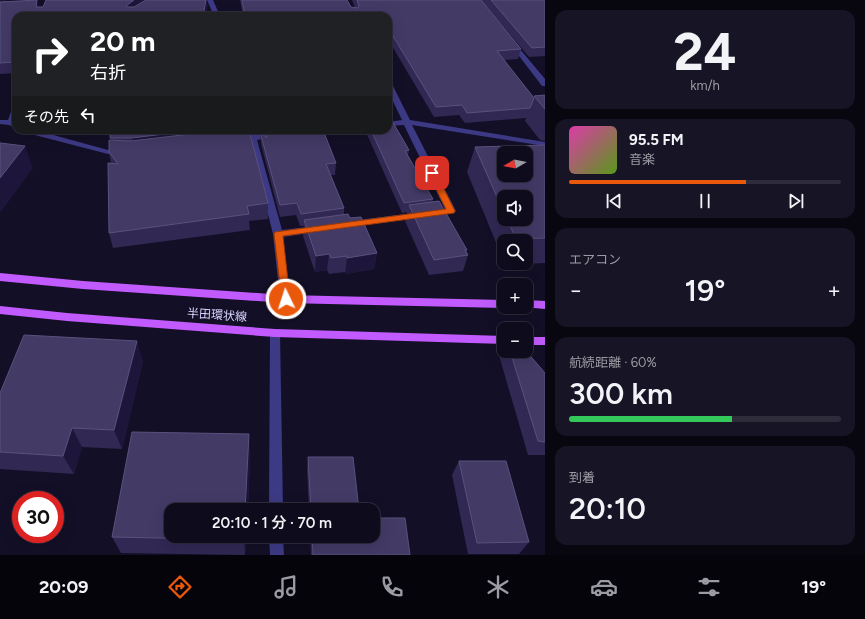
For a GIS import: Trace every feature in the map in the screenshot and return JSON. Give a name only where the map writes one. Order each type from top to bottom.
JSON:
[{"type":"main road","name":"半田環状線","points":[[0,277],[83,285],[286,299],[497,304]]},
{"type":"main road","points":[[533,304],[545,305]]},
{"type":"main road","name":"半田環状線","points":[[0,310],[67,318],[275,333],[497,340]]},
{"type":"main road","points":[[533,341],[545,342]]},
{"type":"street","points":[[210,0],[215,12]]},
{"type":"street","points":[[506,36],[545,84]]},
{"type":"street","points":[[341,226],[451,211],[392,92]]},
{"type":"street","points":[[0,122],[12,125]]},
{"type":"street","points":[[392,124],[407,122],[545,144]]},
{"type":"street","points":[[41,134],[108,152],[128,153]]},
{"type":"street","points":[[252,134],[278,234],[286,299]]},
{"type":"street","points":[[229,141],[252,134],[283,134]]},
{"type":"street","points":[[278,234],[325,228]]},
{"type":"street","points":[[275,333],[276,503]]},
{"type":"street","points":[[276,543],[277,555]]},
{"type":"building","points":[[37,0],[36,7],[43,7],[46,0],[134,0],[126,6],[134,7],[146,0],[206,0],[204,12],[12,12],[12,62],[0,63],[0,2]]},
{"type":"building","points":[[242,0],[347,0],[351,7],[358,8],[359,6],[357,0],[481,0],[521,49],[497,51],[534,98],[530,108],[467,113],[462,105],[436,107],[392,36],[392,12],[244,12]]},
{"type":"building","points":[[491,0],[545,0],[545,47],[532,48]]},
{"type":"building","points":[[545,95],[545,109],[534,96]]},
{"type":"building","points":[[392,121],[409,150],[405,151],[433,199],[404,203],[373,134],[392,134]]},
{"type":"building","points":[[110,134],[164,134],[132,138],[110,138]]},
{"type":"building","points":[[191,134],[250,134],[268,203],[247,206],[249,214],[109,233],[108,163],[118,164],[109,152],[109,140],[131,141]]},
{"type":"building","points":[[261,134],[267,138],[266,134],[325,134],[336,163],[326,164],[344,208],[301,214],[297,203],[280,205]]},
{"type":"building","points":[[0,143],[25,146],[0,178]]},
{"type":"building","points":[[545,145],[545,238],[533,238],[533,234],[514,234],[510,226],[533,226],[533,190],[497,190],[497,197],[475,147],[497,146],[497,182],[533,182],[533,146],[510,146]]},
{"type":"building","points":[[439,201],[467,250],[465,250],[468,255],[434,260],[409,205]]},
{"type":"building","points":[[348,214],[350,218],[361,217],[377,253],[347,258],[347,256],[331,258],[329,254],[316,256],[304,220]]},
{"type":"building","points":[[24,335],[137,341],[114,430],[72,428],[63,456],[0,452],[0,393]]},
{"type":"building","points":[[512,358],[532,358],[545,373],[545,442],[538,441]]},
{"type":"building","points":[[132,432],[249,434],[245,503],[164,503],[164,538],[112,537]]},
{"type":"building","points":[[308,457],[353,457],[358,503],[311,503]]},
{"type":"building","points":[[459,461],[506,461],[529,542],[477,543]]},
{"type":"building","points":[[380,518],[405,518],[410,555],[313,555],[312,543],[380,543]]},
{"type":"route","points":[[286,299],[278,234],[451,211],[432,173]]}]
